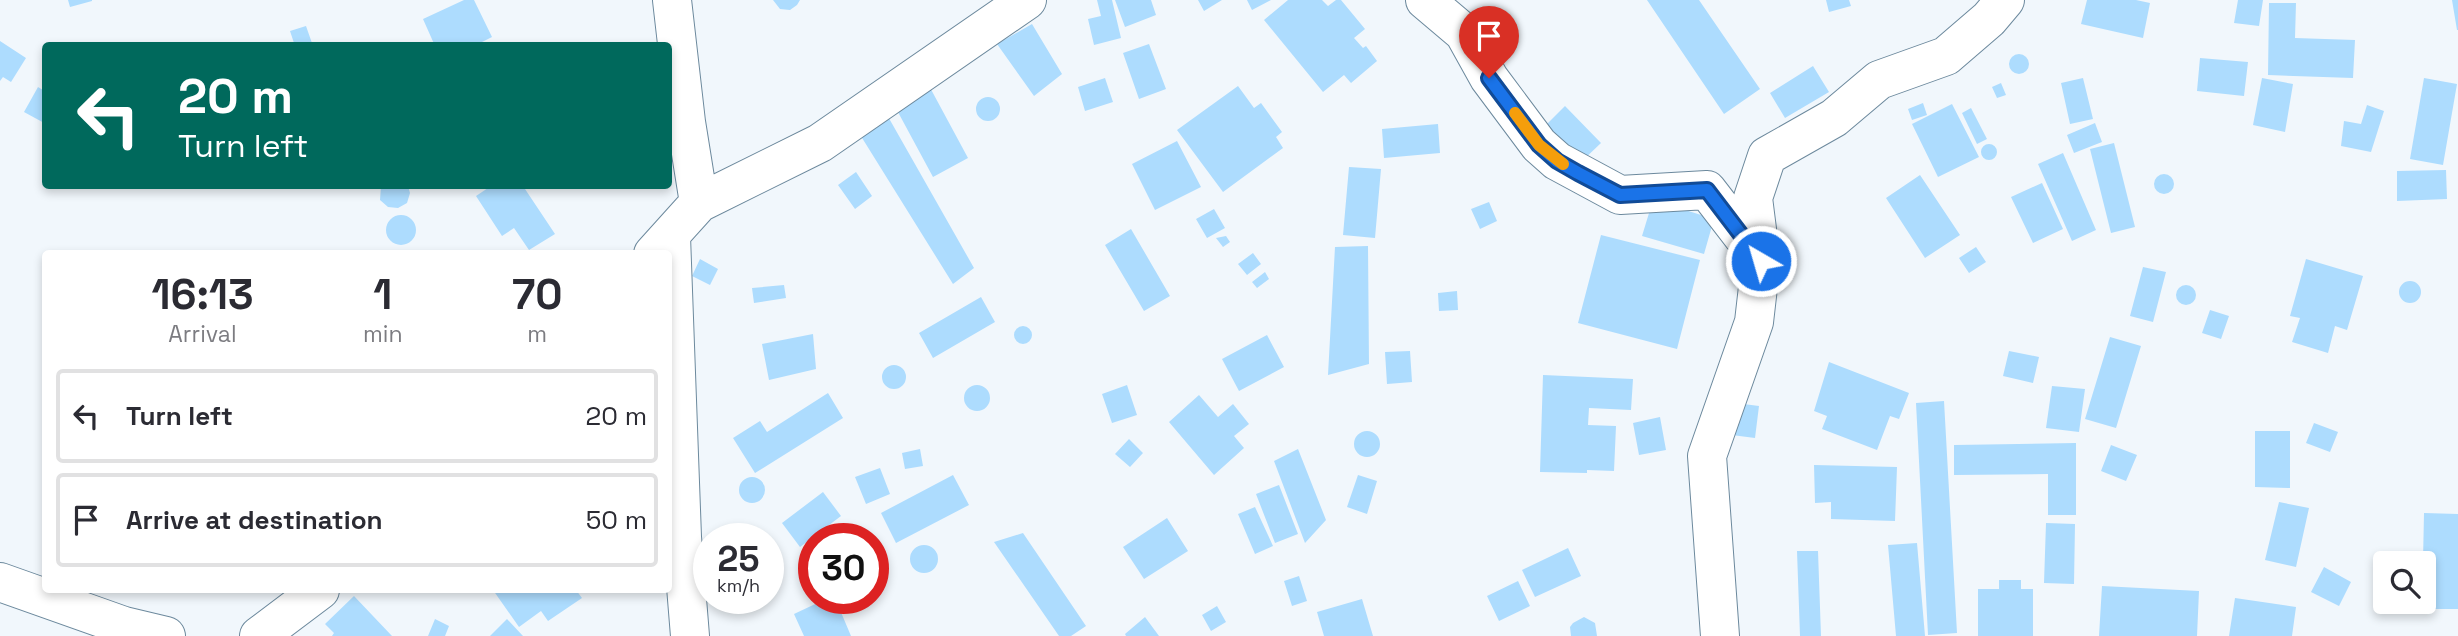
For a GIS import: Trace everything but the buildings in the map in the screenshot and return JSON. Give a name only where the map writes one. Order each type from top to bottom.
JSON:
[{"type":"street","points":[[672,0],[686,122],[699,203]]},
{"type":"street","points":[[662,245],[699,203],[820,143],[1027,0]]},
{"type":"street","points":[[1425,0],[1464,33],[1489,78],[1539,145],[1557,161],[1620,195],[1707,190],[1761,261]]},
{"type":"street","points":[[1720,636],[1707,456],[1754,322],[1761,261],[1753,198],[1767,156],[1834,118],[1879,80],[1946,56],[1989,19],[2005,0]]},
{"type":"street","points":[[672,391],[690,636]]},
{"type":"street","points":[[0,582],[124,626],[166,636]]},
{"type":"street","points":[[259,636],[316,593]]},
{"type":"slow traffic","points":[[1515,113],[1539,145],[1563,164]]},
{"type":"route","points":[[1489,78],[1539,145],[1557,161],[1620,195],[1707,190],[1761,261]]}]
